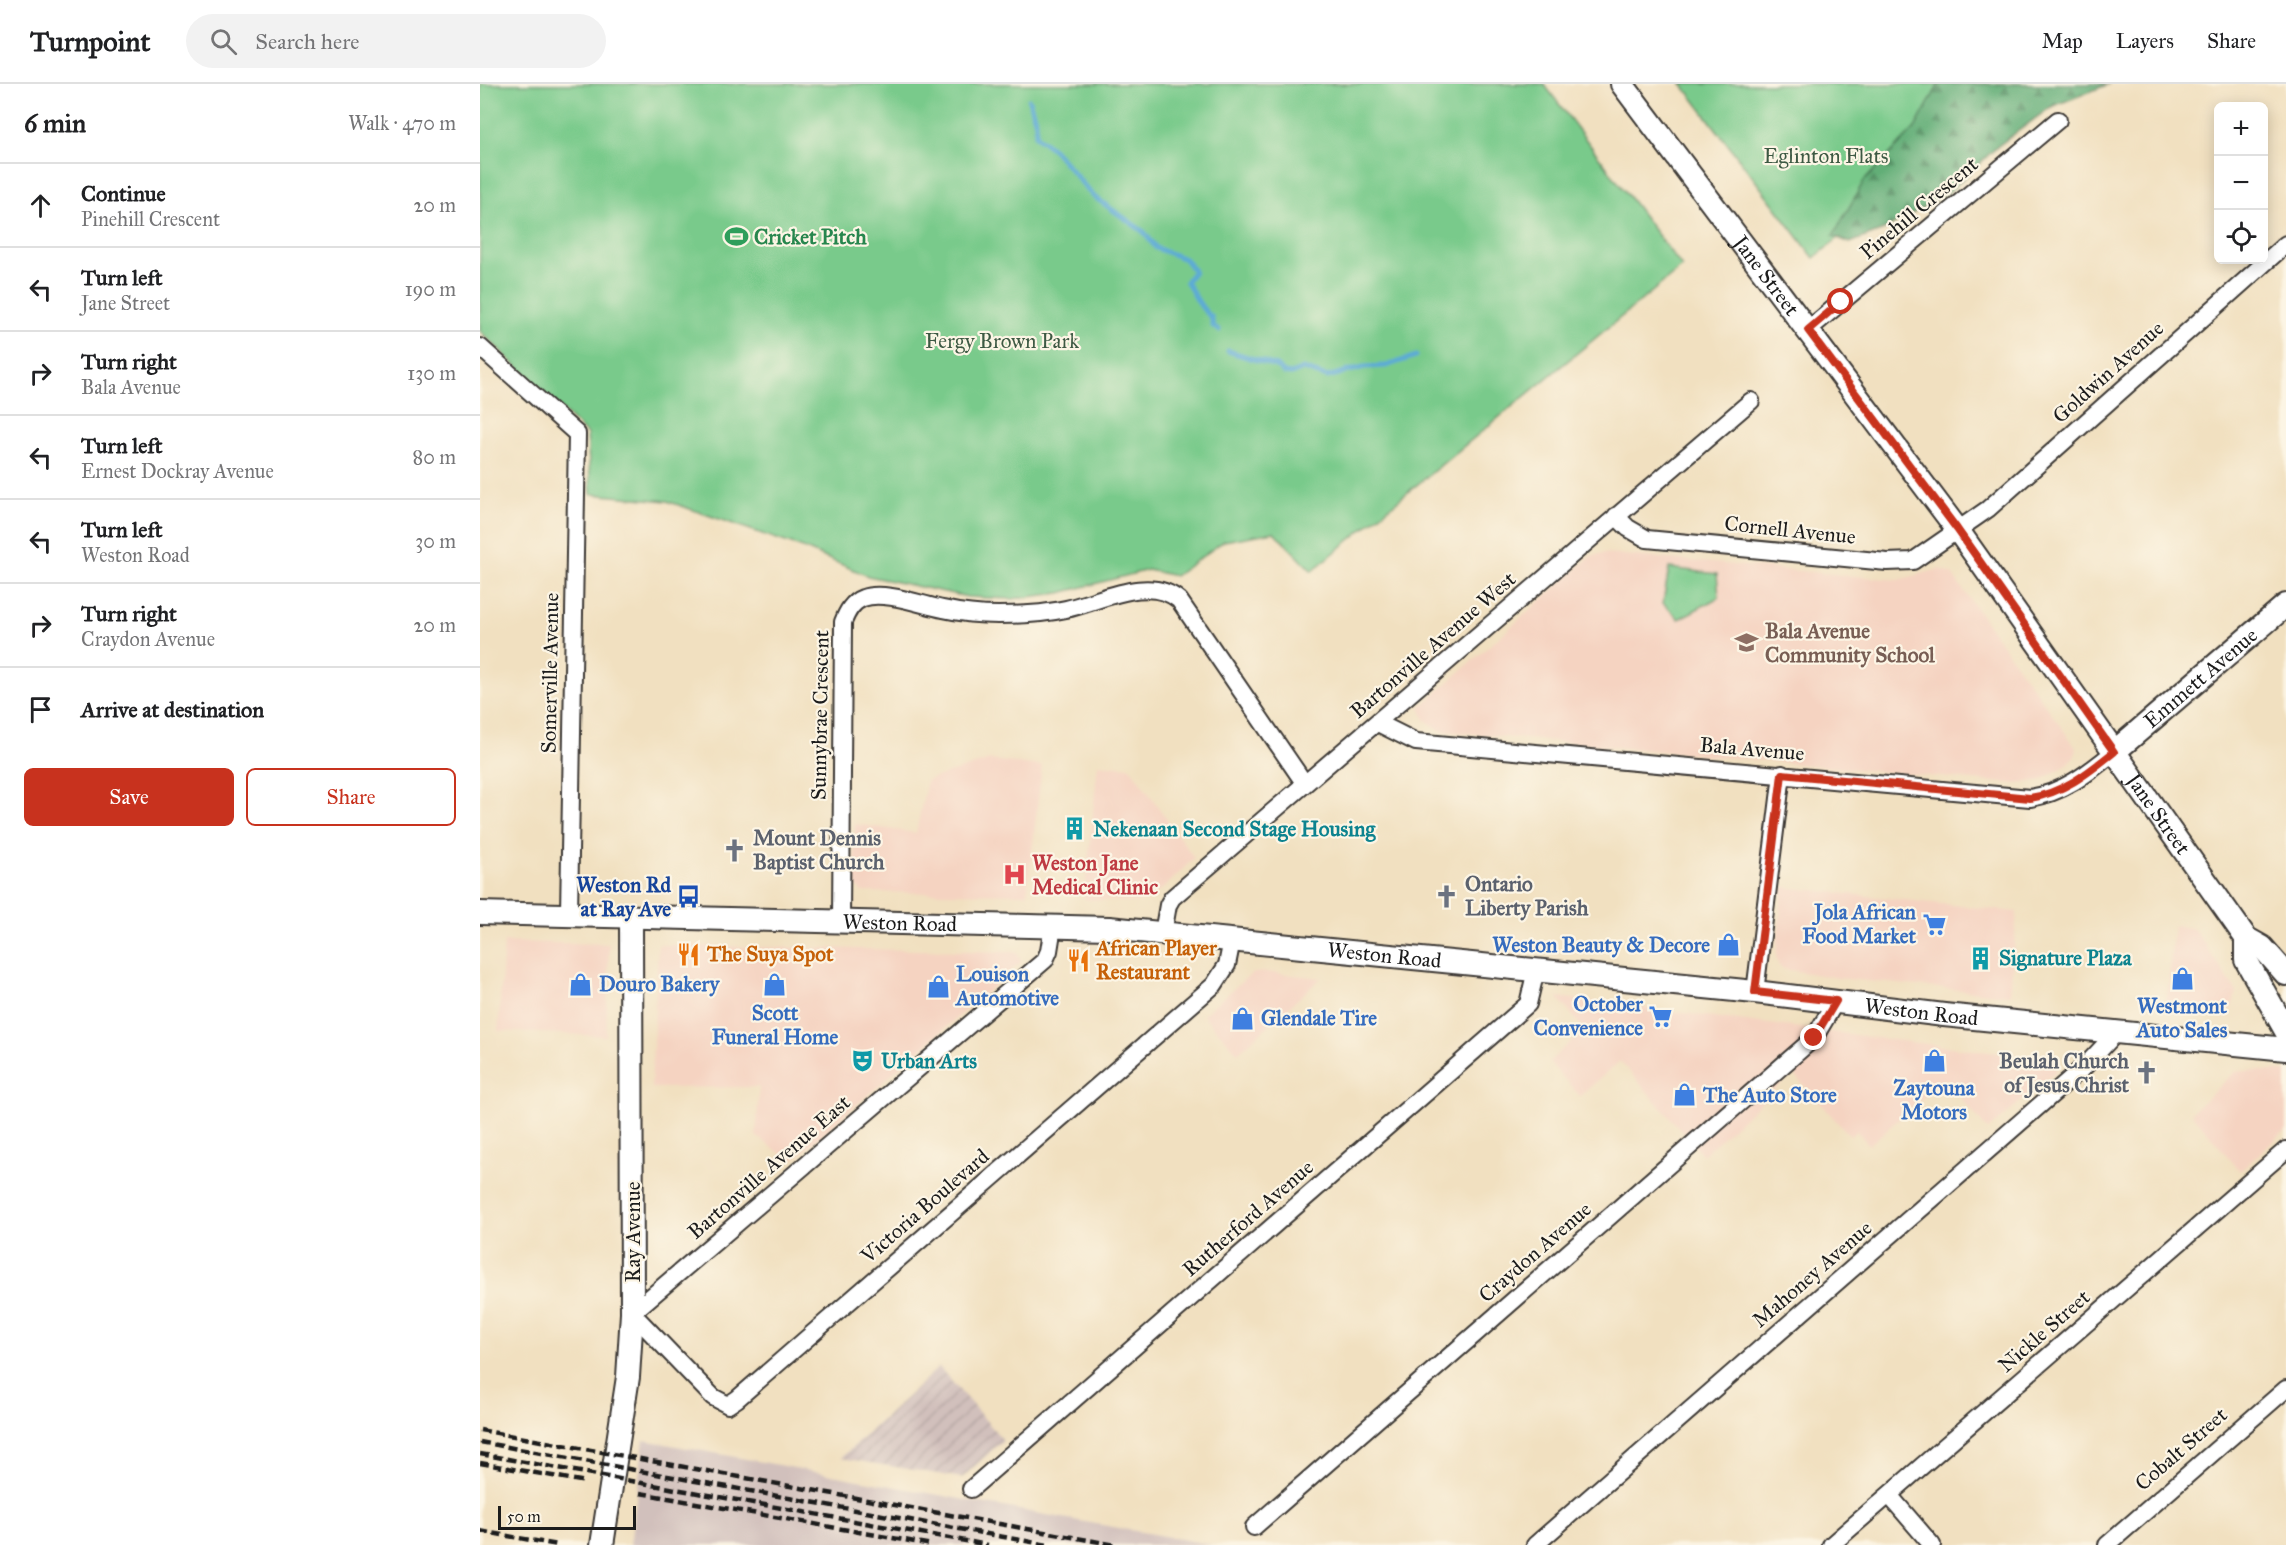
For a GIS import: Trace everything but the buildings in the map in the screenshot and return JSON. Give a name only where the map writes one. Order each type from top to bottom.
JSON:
[{"type":"main road","name":"Jane Street","points":[[1622,84],[1957,529],[2246,938],[2262,947],[2286,974]]},
{"type":"main road","name":"Emmett Avenue","points":[[2114,752],[2286,605]]},
{"type":"main road","name":"Weston Road","points":[[480,913],[569,913],[1053,926],[1162,933],[1755,992],[2116,1033],[2286,1049]]},
{"type":"main road","name":"Ray Avenue","points":[[602,1545],[628,1377],[632,1313],[631,916]]},
{"type":"main road","name":"Jane Street","points":[[2246,938],[2246,960],[2286,1031]]},
{"type":"street","name":"Pinehill Crescent","points":[[1808,330],[2058,120]]},
{"type":"street","name":"Goldwin Avenue","points":[[1957,529],[1988,509],[2286,244]]},
{"type":"street","name":"Somerville Avenue","points":[[480,347],[577,434],[569,913]]},
{"type":"street","name":"Bartonville Avenue West","points":[[1162,933],[1168,905],[1172,898],[1751,401]]},
{"type":"street","name":"Cornell Avenue","points":[[1616,516],[1628,528],[1647,538],[1887,562],[1913,561],[1957,529]]},
{"type":"street","name":"Sunnybrae Crescent","points":[[841,922],[843,622],[847,612],[863,598],[878,595],[964,613],[1008,615],[1067,609],[1138,590],[1161,589],[1170,592],[1179,600],[1305,784]]},
{"type":"street","name":"Bala Avenue","points":[[1378,723],[1416,742],[2030,798],[2043,796],[2073,782],[2114,752]]},
{"type":"street","points":[[1755,992],[1782,774]]},
{"type":"street","name":"Bartonville Avenue East","points":[[632,1313],[1044,960],[1049,951],[1053,926]]},
{"type":"street","name":"Victoria Boulevard","points":[[632,1313],[712,1397],[728,1405],[1214,985],[1227,965],[1232,940]]},
{"type":"street","name":"Rutherford Avenue","points":[[970,1489],[1528,1004],[1536,970]]},
{"type":"street","name":"Craydon Avenue","points":[[1254,1527],[1814,1038],[1836,1001]]},
{"type":"street","name":"Mahoney Avenue","points":[[1535,1545],[2086,1065],[2116,1033]]},
{"type":"street","name":"Nickle Street","points":[[1831,1545],[2286,1150]]},
{"type":"street","name":"Cobalt Street","points":[[2107,1545],[2286,1389]]},
{"type":"street","points":[[1889,1495],[1932,1545]]},
{"type":"shaded area","name":"Bala Avenue Community School","points":[[1604,553],[1898,580],[1940,569],[1951,573],[2077,749],[2075,755],[2067,765],[2041,780],[2017,784],[1442,731],[1425,720],[1420,707],[1591,556]]},
{"type":"shaded area","points":[[990,760],[1042,766],[1027,894],[862,892],[854,884],[855,824],[916,833],[927,780]]},
{"type":"shaded area","points":[[1098,764],[1130,767],[1194,858],[1165,887],[1145,900],[1135,902],[1084,899]]},
{"type":"shaded area","points":[[1783,887],[2017,912],[2010,995],[1838,978],[1784,969],[1779,966],[1776,956]]},
{"type":"shaded area","points":[[2174,925],[2194,929],[2237,992],[2231,1009],[2226,1013],[2166,1008]]},
{"type":"shaded area","points":[[504,942],[609,944],[606,1036],[498,1031]]},
{"type":"shaded area","points":[[658,945],[1017,952],[1021,962],[792,1161],[756,1136],[759,1087],[651,1088]]},
{"type":"shaded area","points":[[1265,972],[1321,978],[1238,1053],[1203,1015],[1246,978],[1254,973]]},
{"type":"shaded area","points":[[1557,997],[2052,1060],[2057,1070],[1988,1130],[1945,1079],[1869,1145],[1857,1131],[1850,1136],[1793,1073],[1703,1155],[1620,1061],[1580,1096],[1549,1062],[1584,1029]]},
{"type":"shaded area","points":[[2236,1071],[2286,1071],[2286,1130],[2240,1171],[2191,1113]]},
{"type":"shaded area","points":[[939,1367],[1003,1440],[962,1478],[841,1458]]},
{"type":"shaded area","points":[[644,1440],[1046,1515],[1214,1545],[630,1545]]},
{"type":"green space","name":"Fergy Brown Park","points":[[480,84],[1544,84],[1682,267],[1312,571],[1274,532],[1224,541],[1175,576],[1148,570],[1060,593],[1012,599],[968,597],[868,576],[803,548],[667,501],[591,494],[587,434],[480,331]]},
{"type":"green space","name":"Eglinton Flats","points":[[1682,84],[2029,84],[1814,258]]},
{"type":"green space","points":[[1939,84],[2109,84],[2051,107],[1998,146],[1948,193],[1886,229],[1850,243],[1833,236],[1864,181],[1915,128]]},
{"type":"green space","points":[[1669,568],[1717,574],[1719,597],[1679,619],[1663,603]]},
{"type":"waterway","points":[[1029,100],[1036,123],[1036,136],[1054,150],[1093,196],[1144,232],[1156,248],[1185,259],[1194,271],[1186,282],[1201,306],[1211,316],[1213,326],[1219,330]]},
{"type":"waterway","points":[[1228,351],[1276,366],[1284,373],[1291,374],[1303,369],[1327,377],[1364,367],[1386,366],[1416,356]]},
{"type":"railway","points":[[480,1430],[1116,1545]]},
{"type":"railway","points":[[480,1442],[1048,1545]]},
{"type":"railway","points":[[480,1454],[988,1545]]},
{"type":"railway","points":[[480,1463],[586,1482]]},
{"type":"railway","points":[[640,1493],[932,1545]]},
{"type":"railway","points":[[480,1531],[558,1545]]},
{"type":"place","name":"Cricket Pitch","points":[[736,237]]},
{"type":"place","name":"Bala Avenue Community School","points":[[1747,643]]},
{"type":"place","name":"Nekenaan Second Stage Housing","points":[[1075,829]]},
{"type":"place","name":"Mount Dennis Baptist Church","points":[[735,850]]},
{"type":"place","name":"Weston Jane Medical Clinic","points":[[1014,875]]},
{"type":"place","name":"Ontario Liberty Parish","points":[[1447,896]]},
{"type":"place","name":"Weston Rd at Ray Ave","points":[[689,897]]},
{"type":"place","name":"Jola African Food Market","points":[[1934,924]]},
{"type":"place","name":"Weston Beauty & Decore","points":[[1728,945]]},
{"type":"place","name":"The Suya Spot","points":[[689,954]]},
{"type":"place","name":"Signature Plaza","points":[[1981,958]]},
{"type":"place","name":"African Player Restaurant","points":[[1078,960]]},
{"type":"place","name":"Westmont Auto Sales","points":[[2182,978]]},
{"type":"place","name":"Douro Bakery","points":[[581,984]]},
{"type":"place","name":"Scott Funeral Home","points":[[775,985]]},
{"type":"place","name":"Louison Automotive","points":[[938,986]]},
{"type":"place","name":"October Convenience","points":[[1661,1016]]},
{"type":"place","name":"Glendale Tire","points":[[1243,1018]]},
{"type":"place","name":"Zaytouna Motors","points":[[1934,1060]]},
{"type":"place","name":"Urban Arts","points":[[863,1061]]},
{"type":"place","name":"Beulah Church of Jesus Christ","points":[[2147,1073]]},
{"type":"place","name":"The Auto Store","points":[[1685,1095]]},
{"type":"route","points":[[1814,1038],[1820,1032],[1836,1001],[1755,992],[1782,774],[2030,798],[2059,790],[2089,772],[2114,752],[1957,529],[1808,330],[1841,302]]}]
